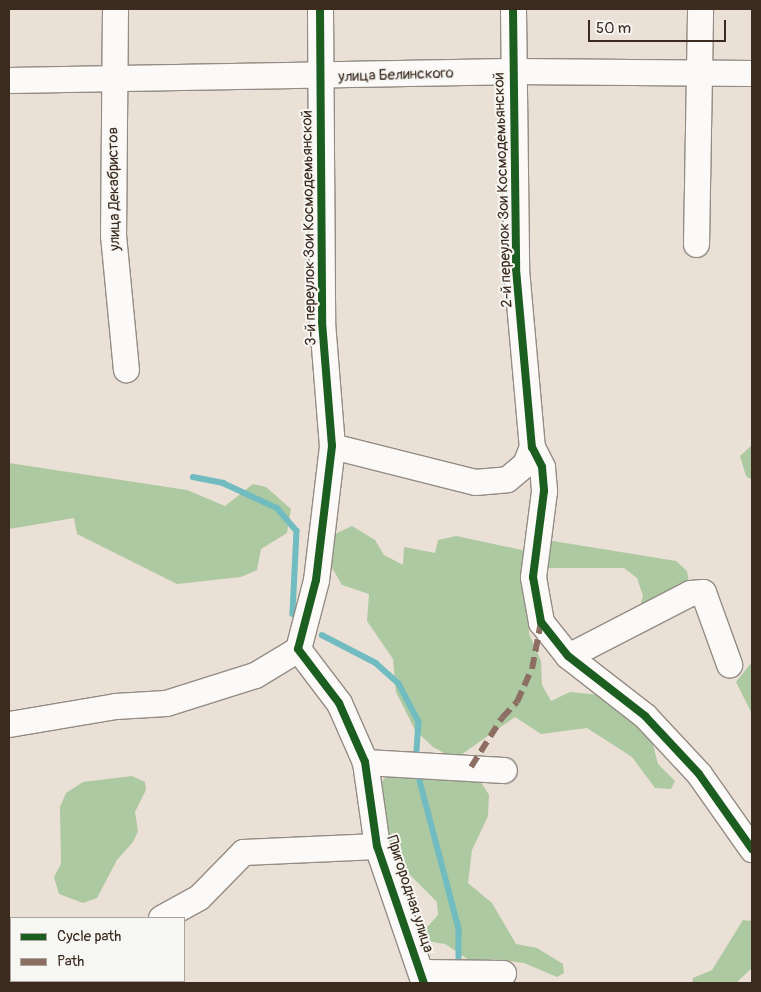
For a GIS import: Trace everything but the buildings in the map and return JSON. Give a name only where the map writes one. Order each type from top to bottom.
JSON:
[{"type":"street","name":"улица Декабристов","points":[[115,9],[116,79],[113,235],[126,369]]},
{"type":"street","name":"3-й переулок Зои Космодемьянской","points":[[320,9],[322,322],[332,446]]},
{"type":"street","name":"2-й переулок Зои Космодемьянской","points":[[513,9],[516,269],[532,447],[542,468],[544,491],[534,577],[541,622],[568,656]]},
{"type":"street","points":[[696,244],[700,9]]},
{"type":"street","name":"улица Белинского","points":[[9,80],[320,77],[513,71],[752,73]]},
{"type":"street","points":[[9,724],[115,706],[166,703],[255,675],[298,649],[316,580],[332,446],[475,482],[507,479],[525,464],[532,447]]},
{"type":"street","points":[[729,664],[703,592],[690,593],[568,656],[645,716],[699,774],[752,849]]},
{"type":"street","name":"Пригородная улица","points":[[298,649],[339,702],[365,762],[377,846],[423,977]]},
{"type":"street","points":[[365,762],[504,770]]},
{"type":"street","name":"Пригородная улица","points":[[163,917],[199,897],[243,852],[377,846]]},
{"type":"street","points":[[423,977],[503,973]]},
{"type":"green space","points":[[752,445],[752,480],[746,476],[740,456]]},
{"type":"green space","points":[[9,463],[187,490],[225,506],[253,484],[266,487],[291,509],[287,533],[261,549],[257,570],[241,577],[177,584],[77,534],[74,518],[9,529]]},
{"type":"green space","points":[[352,526],[375,540],[384,555],[403,565],[404,547],[435,553],[438,540],[456,536],[527,551],[529,634],[541,661],[542,685],[551,701],[570,692],[610,696],[652,741],[658,764],[675,781],[671,789],[655,788],[632,757],[587,728],[541,734],[515,717],[455,759],[433,747],[415,730],[396,692],[393,659],[367,621],[369,594],[342,585],[330,564],[335,534]]},
{"type":"green space","points":[[547,540],[676,561],[687,571],[692,599],[640,606],[643,596],[637,578],[624,568],[548,568],[541,552]]},
{"type":"green space","points":[[752,662],[752,714],[736,682]]},
{"type":"green space","points":[[407,772],[481,782],[489,795],[488,816],[472,850],[468,883],[492,903],[516,944],[537,948],[563,964],[564,973],[557,977],[524,963],[495,959],[472,962],[445,944],[426,941],[421,934],[438,915],[437,902],[393,858],[371,798],[388,773]]},
{"type":"green space","points":[[132,776],[145,782],[146,790],[135,812],[138,831],[133,842],[117,860],[97,898],[83,903],[59,894],[54,877],[61,864],[60,807],[66,793],[83,782]]},
{"type":"green space","points":[[743,920],[752,921],[752,968],[736,983],[692,983],[693,978],[712,970]]},
{"type":"waterway","points":[[193,477],[223,483],[277,508],[297,531],[293,614]]},
{"type":"waterway","points":[[322,635],[376,663],[399,684],[419,722],[417,751]]},
{"type":"waterway","points":[[420,781],[459,929],[459,966]]},
{"type":"marked path","points":[[471,767],[502,718],[517,702],[532,669],[541,622]]},
{"type":"cycle path","points":[[320,9],[322,322],[332,446],[316,580],[298,649],[339,703],[365,762],[377,846],[424,983]]},
{"type":"cycle path","points":[[513,9],[516,269],[532,447],[542,467],[544,491],[533,577],[541,622],[568,656],[645,716],[699,774],[752,849]]}]
